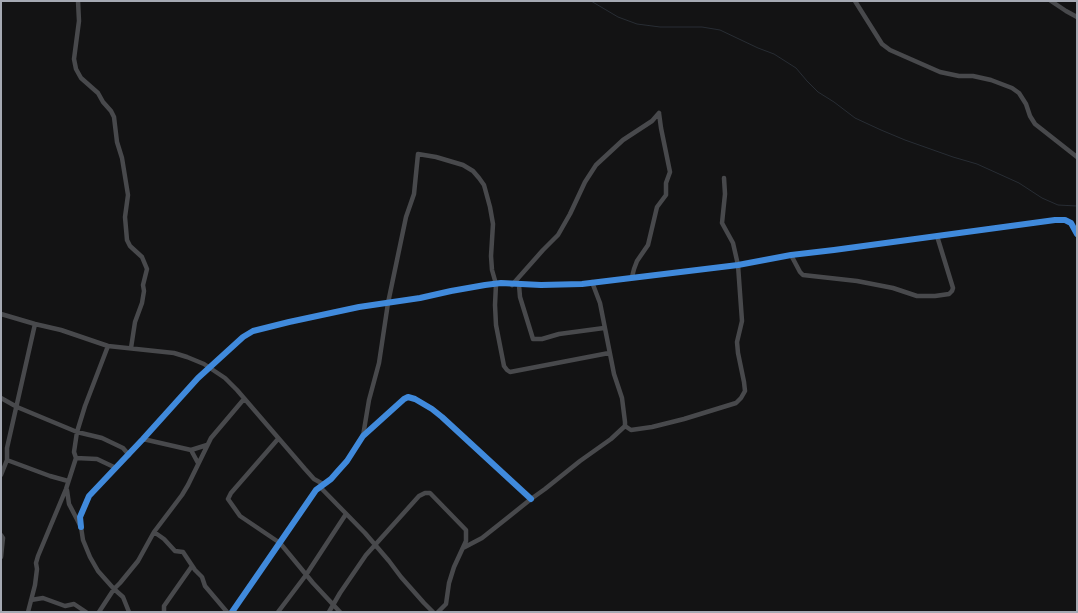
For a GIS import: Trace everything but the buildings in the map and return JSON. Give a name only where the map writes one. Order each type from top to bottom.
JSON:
[{"type":"street","points":[[78,1],[79,21],[74,59],[76,69],[81,78],[98,93],[114,117],[128,194],[125,217],[127,240],[130,246],[142,257],[147,269],[143,285],[142,304],[135,322],[131,348]]},
{"type":"street","points":[[855,1],[882,44],[890,50],[940,72],[959,76],[973,76],[1012,88],[1019,93],[1035,124],[1077,157]]},
{"type":"street","points":[[1051,1],[1077,17]]},
{"type":"street","points":[[512,284],[558,235],[585,182],[596,165],[623,140],[652,122],[659,113],[660,128],[670,172],[666,183],[666,195],[657,207],[648,245],[637,261],[632,278]]},
{"type":"street","points":[[363,436],[406,217],[414,194],[418,156],[420,153],[463,165],[480,179],[484,186],[490,207],[492,224],[491,263],[496,284],[496,325],[504,366],[507,370],[510,372],[609,353]]},
{"type":"street","points":[[625,426],[631,430],[652,427],[728,405],[741,398],[745,391],[737,342],[742,321],[738,264],[734,243],[722,223],[725,194],[724,178]]},
{"type":"street","points":[[80,527],[80,517],[89,496],[209,367],[243,337],[253,331],[359,307],[420,298],[485,284],[558,285],[632,278],[1054,220],[1065,220],[1071,223],[1077,234]]},
{"type":"street","points":[[791,255],[803,275],[857,281],[893,288],[917,296],[935,296],[949,294],[954,288],[937,236]]},
{"type":"street","points":[[520,275],[528,284]]},
{"type":"street","points":[[463,548],[482,538],[611,439],[625,426],[622,398],[609,353],[600,303],[592,282]]},
{"type":"street","points":[[519,285],[520,296],[533,339],[604,328]]},
{"type":"street","points":[[1,314],[61,330],[108,346],[182,355],[209,367],[225,378],[320,487],[375,544],[401,577],[433,612]]},
{"type":"street","points":[[1,475],[7,460],[7,448],[35,324]]},
{"type":"street","points":[[28,612],[35,585],[38,556],[66,489],[76,458],[74,452],[77,432],[108,346]]},
{"type":"street","points":[[1,398],[77,432],[102,438],[123,448],[129,454]]},
{"type":"street","points":[[99,612],[114,589],[138,561],[154,532],[185,490],[214,434],[244,399]]},
{"type":"street","points":[[232,612],[308,500],[338,471],[363,436],[404,399],[415,399],[432,409],[531,499]]},
{"type":"street","points":[[143,439],[190,450],[208,444]]},
{"type":"street","points":[[278,439],[231,493],[228,499],[240,516],[280,543],[340,612]]},
{"type":"street","points":[[123,448],[135,448]]},
{"type":"street","points":[[190,450],[198,464]]},
{"type":"street","points":[[76,458],[97,459],[116,468]]},
{"type":"street","points":[[7,460],[68,482]]},
{"type":"street","points":[[314,479],[320,487]]},
{"type":"street","points":[[66,489],[69,504],[95,566],[123,597],[130,612]]},
{"type":"street","points":[[329,612],[358,565],[375,544],[419,496],[430,493],[466,530],[466,541],[454,567],[449,583],[446,604],[438,612]]},
{"type":"street","points":[[278,612],[346,514]]},
{"type":"street","points":[[154,532],[164,539],[175,551],[183,552],[202,577],[205,586],[227,612]]},
{"type":"street","points":[[1,535],[3,538],[1,557]]},
{"type":"street","points":[[164,612],[164,606],[192,566]]},
{"type":"street","points":[[31,600],[43,598],[65,606],[74,604],[86,612]]},
{"type":"waterway","points":[[591,1],[618,17],[637,24],[660,27],[702,27],[720,30],[774,54],[796,68],[818,92],[855,118],[905,140],[977,164],[1019,183],[1042,198],[1058,205],[1077,206]]},
{"type":"cycle path","points":[[81,527],[80,517],[89,496],[198,378],[243,337],[253,331],[359,307],[501,283],[541,285],[582,284],[738,265],[791,255],[1055,220],[1065,220],[1071,223],[1077,234]]},
{"type":"cycle path","points":[[232,612],[316,490],[331,479],[347,461],[363,436],[408,397],[415,399],[442,417],[531,499]]}]
